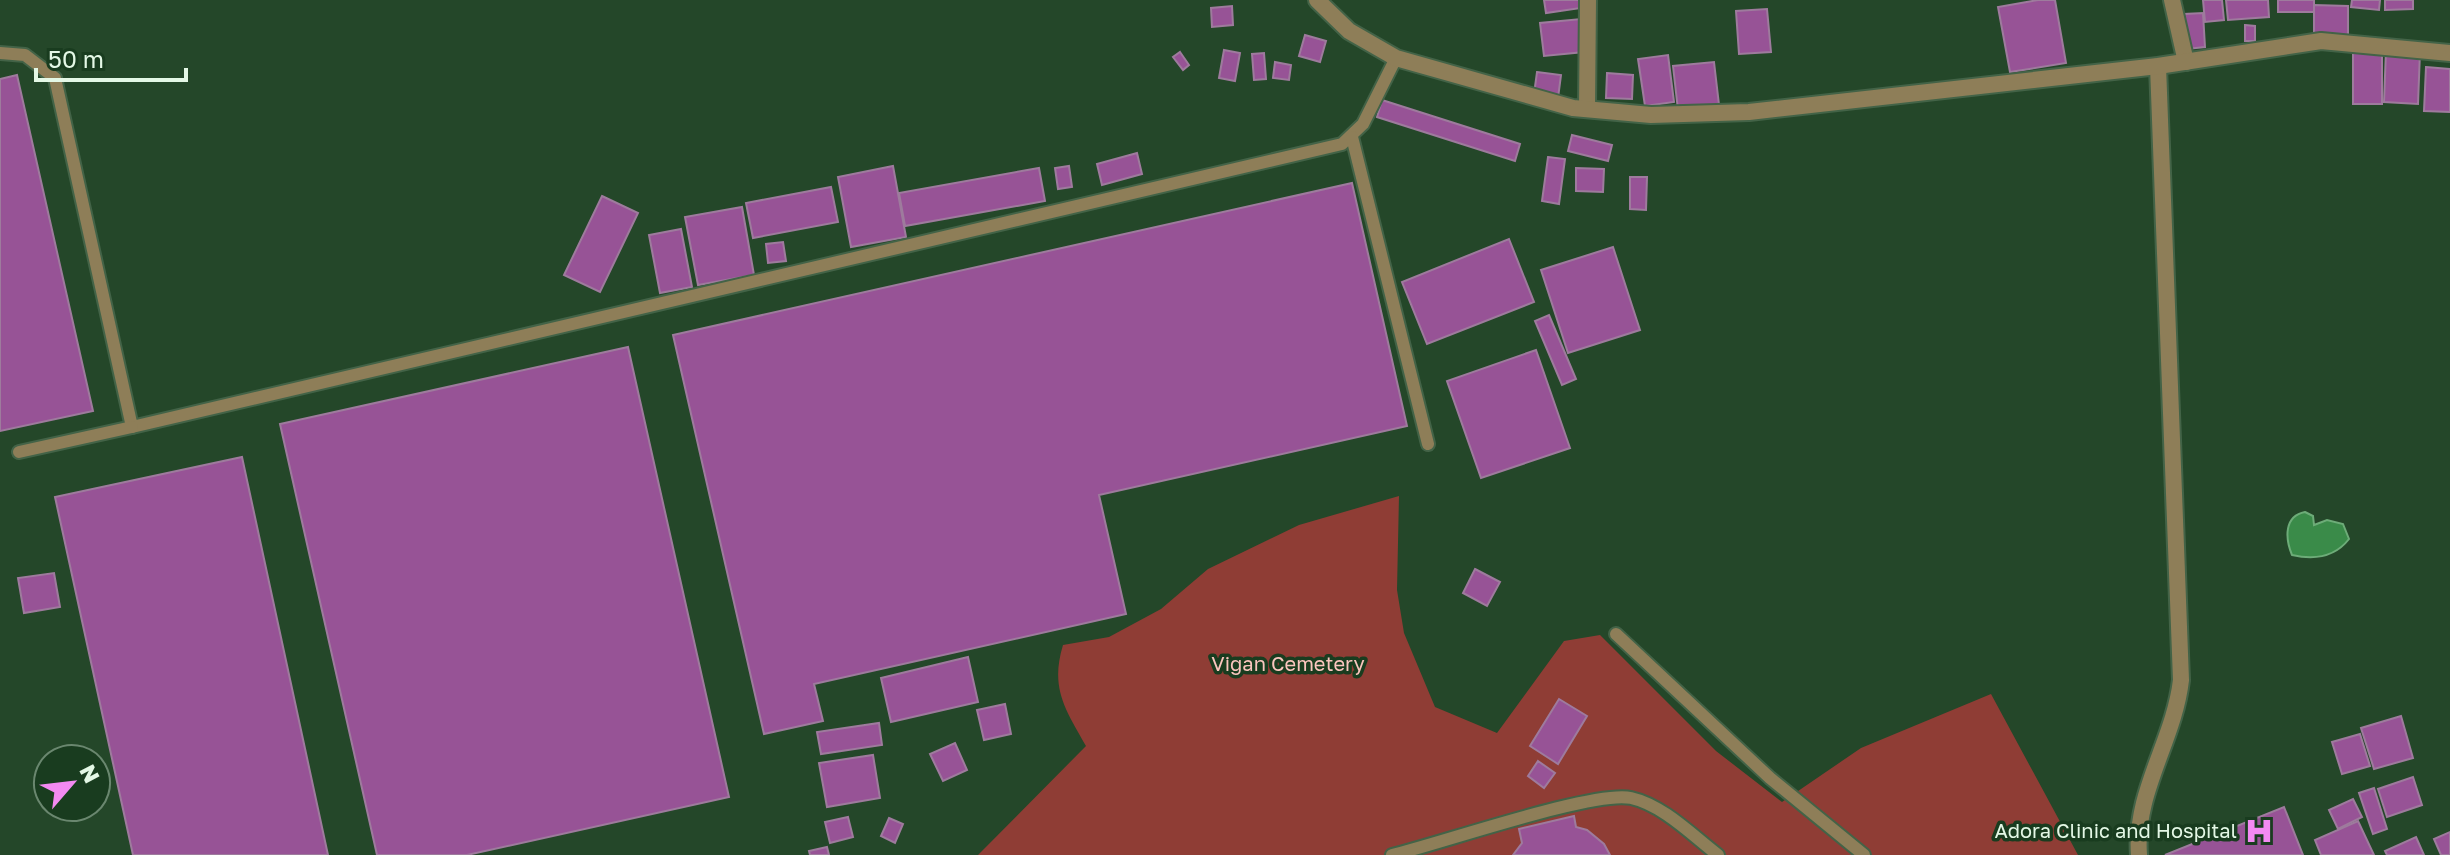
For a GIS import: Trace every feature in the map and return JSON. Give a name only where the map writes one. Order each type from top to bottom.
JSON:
[{"type":"street","points":[[1317,0],[1349,31],[1396,58],[1479,84],[1587,109],[1651,115],[1749,112],[2158,66],[2321,41],[2450,53]]},
{"type":"street","points":[[1587,109],[1588,0]]},
{"type":"street","points":[[2172,0],[2186,62]]},
{"type":"street","points":[[2139,855],[2137,833],[2142,802],[2172,730],[2181,680],[2158,66]]},
{"type":"lane","points":[[0,53],[25,55],[55,78],[132,427]]},
{"type":"lane","points":[[19,452],[1342,144],[1363,124],[1396,58]]},
{"type":"lane","points":[[1352,137],[1428,444]]},
{"type":"lane","points":[[1616,634],[1770,778],[1864,855]]},
{"type":"lane","points":[[1392,855],[1416,852],[1581,803],[1631,798],[1661,812],[1718,855]]},
{"type":"green space","name":"Vigan Cemetery","points":[[1399,496],[1397,590],[1404,633],[1435,707],[1497,733],[1564,641],[1600,635],[1716,751],[1782,802],[1861,748],[1991,694],[2078,855],[978,855],[1086,746],[1066,709],[1059,686],[1059,660],[1063,645],[1109,637],[1161,609],[1208,569],[1299,525]]},
{"type":"shaded area","points":[[2305,512],[2313,516],[2314,525],[2327,520],[2343,524],[2349,539],[2324,556],[2292,555],[2288,529],[2293,518]]},
{"type":"building","points":[[1544,0],[1580,0],[1581,8],[1546,13]]},
{"type":"building","points":[[2055,0],[2066,63],[2010,72],[1998,7]]},
{"type":"building","points":[[2203,0],[2222,0],[2224,20],[2205,22]]},
{"type":"building","points":[[2226,0],[2268,0],[2269,17],[2228,20]]},
{"type":"building","points":[[2278,0],[2314,0],[2314,12],[2278,12]]},
{"type":"building","points":[[2352,0],[2380,0],[2379,10],[2351,7]]},
{"type":"building","points":[[2385,0],[2413,0],[2413,9],[2385,10]]},
{"type":"building","points":[[2314,5],[2348,6],[2348,40],[2314,39]]},
{"type":"building","points":[[1232,6],[1233,25],[1212,27],[1211,8]]},
{"type":"building","points":[[1767,9],[1771,52],[1739,54],[1736,11]]},
{"type":"building","points":[[2203,13],[2205,47],[2187,49],[2184,14]]},
{"type":"building","points":[[1581,19],[1584,52],[1544,56],[1540,23]]},
{"type":"building","points":[[2245,25],[2255,26],[2255,41],[2245,41]]},
{"type":"building","points":[[1305,35],[1326,41],[1320,62],[1299,56]]},
{"type":"building","points":[[2353,48],[2382,48],[2382,104],[2353,104]]},
{"type":"building","points":[[1224,50],[1240,53],[1235,81],[1219,78]]},
{"type":"building","points":[[2386,50],[2420,52],[2418,104],[2384,102]]},
{"type":"building","points":[[1180,52],[1189,65],[1183,70],[1173,57]]},
{"type":"building","points":[[1264,53],[1266,79],[1254,80],[1252,54]]},
{"type":"building","points":[[1668,55],[1674,102],[1645,106],[1638,59]]},
{"type":"building","points":[[1275,62],[1291,65],[1289,80],[1273,78]]},
{"type":"building","points":[[1714,62],[1719,105],[1678,110],[1673,66]]},
{"type":"building","points":[[2426,67],[2450,69],[2450,112],[2424,111]]},
{"type":"building","points":[[1537,72],[1561,75],[1558,98],[1534,94]]},
{"type":"building","points":[[1607,73],[1633,75],[1632,99],[1606,98]]},
{"type":"building","points":[[17,75],[93,411],[0,431],[0,79]]},
{"type":"building","points":[[1382,100],[1520,144],[1515,161],[1377,117]]},
{"type":"building","points":[[1572,135],[1612,145],[1608,161],[1568,151]]},
{"type":"building","points":[[1137,153],[1142,174],[1102,185],[1097,164]]},
{"type":"building","points":[[1548,157],[1565,159],[1559,204],[1542,201]]},
{"type":"building","points":[[893,166],[906,237],[851,247],[838,177]]},
{"type":"building","points":[[1069,166],[1072,187],[1058,189],[1055,168]]},
{"type":"building","points":[[1039,168],[1045,201],[905,226],[899,193]]},
{"type":"building","points":[[1576,168],[1604,169],[1603,192],[1576,191]]},
{"type":"building","points":[[1630,177],[1647,177],[1646,210],[1630,209]]},
{"type":"building","points":[[1352,183],[1407,426],[1099,495],[1126,614],[814,684],[823,721],[764,734],[673,335]]},
{"type":"building","points":[[831,187],[838,222],[753,238],[746,203]]},
{"type":"building","points":[[602,196],[638,213],[600,292],[564,275]]},
{"type":"building","points":[[742,207],[754,275],[698,285],[685,217]]},
{"type":"building","points":[[681,229],[692,287],[660,293],[649,235]]},
{"type":"building","points":[[1509,239],[1534,302],[1427,344],[1402,282]]},
{"type":"building","points":[[783,242],[786,261],[768,263],[766,244]]},
{"type":"building","points":[[1613,247],[1640,330],[1568,353],[1541,270]]},
{"type":"building","points":[[1549,315],[1576,379],[1562,385],[1535,321]]},
{"type":"building","points":[[628,347],[729,797],[467,855],[377,855],[280,424]]},
{"type":"building","points":[[1536,350],[1570,448],[1481,478],[1447,381]]},
{"type":"building","points":[[242,457],[328,855],[133,855],[112,759],[112,743],[109,743],[55,497]]},
{"type":"building","points":[[1475,569],[1500,582],[1487,606],[1463,593]]},
{"type":"building","points":[[54,573],[60,607],[24,613],[18,578]]},
{"type":"building","points":[[968,657],[978,702],[891,722],[881,678]]},
{"type":"building","points":[[1559,699],[1587,716],[1558,764],[1530,746]]},
{"type":"building","points":[[1005,704],[1011,734],[984,740],[977,710]]},
{"type":"building","points":[[2401,716],[2413,758],[2374,769],[2361,728]]},
{"type":"building","points":[[879,723],[882,745],[821,754],[817,732]]},
{"type":"building","points":[[2360,734],[2370,766],[2342,774],[2332,742]]},
{"type":"building","points":[[955,743],[967,770],[943,781],[930,754]]},
{"type":"building","points":[[873,755],[880,798],[827,807],[819,763]]},
{"type":"building","points":[[1538,761],[1555,773],[1544,788],[1528,776]]},
{"type":"building","points":[[2413,777],[2422,805],[2387,817],[2378,789]]},
{"type":"building","points":[[2374,788],[2387,829],[2373,834],[2359,793]]},
{"type":"building","points":[[2353,799],[2362,817],[2338,829],[2329,810]]},
{"type":"building","name":"Adora Clinic and Hospital","points":[[2284,807],[2303,855],[2165,855]]},
{"type":"building","points":[[1574,816],[1576,827],[1587,830],[1604,844],[1610,855],[1513,855],[1522,843],[1519,829]]},
{"type":"building","points":[[848,817],[853,837],[830,843],[825,822]]},
{"type":"building","points":[[889,818],[903,824],[895,843],[881,836]]},
{"type":"building","points":[[2358,821],[2374,855],[2321,855],[2315,840]]},
{"type":"building","points":[[2450,832],[2450,855],[2441,855],[2434,839]]},
{"type":"building","points":[[2416,837],[2424,855],[2387,855],[2385,851]]},
{"type":"building","points":[[827,847],[829,855],[810,855],[809,851]]},
{"type":"place","name":"Adora Clinic and Hospital","points":[[2259,831]]}]
